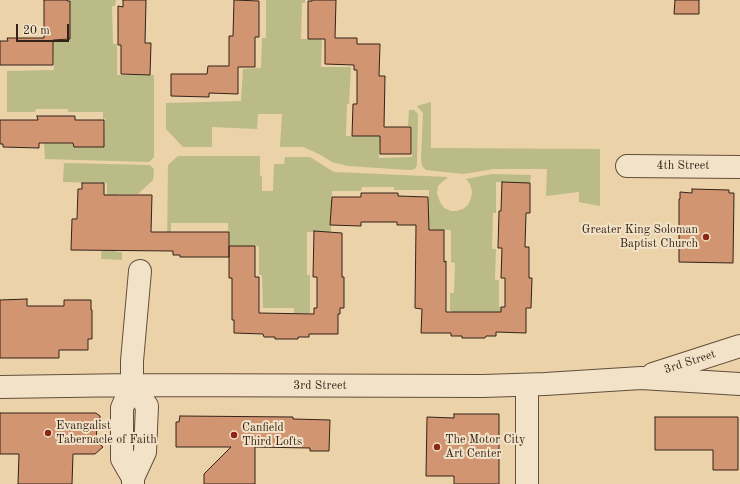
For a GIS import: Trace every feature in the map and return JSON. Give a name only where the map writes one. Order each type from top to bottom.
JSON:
[{"type":"street","name":"4th Street","points":[[627,166],[740,167]]},
{"type":"street","points":[[134,481],[122,459],[122,408],[132,385],[132,361],[140,271]]},
{"type":"street","name":"3rd Street","points":[[641,378],[740,346]]},
{"type":"street","name":"3rd Street","points":[[0,387],[132,385],[483,386],[527,385],[641,378],[740,384]]},
{"type":"street","points":[[527,385],[527,484]]},
{"type":"green space","points":[[70,0],[116,0],[115,6],[112,6],[113,44],[117,44],[117,75],[154,75],[154,157],[149,162],[45,159],[44,143],[73,143],[74,147],[104,147],[105,119],[103,119],[103,112],[68,112],[68,109],[36,109],[35,112],[7,112],[7,71],[54,70],[53,40],[70,39]]},
{"type":"green space","points":[[266,0],[305,0],[305,3],[302,3],[301,39],[322,39],[321,67],[351,67],[349,104],[347,104],[346,136],[380,136],[379,158],[412,157],[412,126],[408,126],[409,110],[414,110],[418,114],[417,165],[415,169],[408,170],[348,166],[332,162],[303,147],[280,147],[282,114],[258,114],[257,129],[212,127],[212,147],[183,147],[166,129],[166,103],[241,101],[243,69],[261,68],[262,38],[266,38]]},
{"type":"green space","points":[[431,102],[431,148],[600,149],[600,206],[579,202],[579,192],[546,196],[547,169],[494,169],[463,174],[426,170],[422,166],[421,159],[423,113],[417,106]]},
{"type":"green space","points":[[178,156],[260,156],[262,191],[273,191],[274,164],[284,164],[285,157],[310,157],[334,172],[448,177],[438,186],[437,193],[444,208],[451,211],[463,209],[468,205],[472,192],[470,184],[466,179],[492,174],[531,175],[530,183],[496,182],[496,213],[493,213],[492,249],[496,249],[495,280],[499,280],[499,307],[501,307],[501,314],[496,312],[453,312],[450,310],[450,293],[454,293],[455,263],[451,262],[451,230],[429,230],[429,190],[394,190],[394,187],[362,187],[361,191],[332,191],[331,232],[307,232],[307,275],[310,275],[310,313],[294,313],[294,308],[263,308],[262,275],[259,275],[259,246],[229,246],[228,223],[171,223],[171,248],[167,249],[168,165]]},
{"type":"green space","points":[[64,163],[150,165],[154,169],[153,180],[138,194],[118,194],[116,252],[122,252],[122,260],[101,259],[103,219],[107,218],[107,183],[63,182]]},
{"type":"building","points":[[44,0],[70,1],[70,39],[53,40],[53,65],[0,65],[0,41],[8,41],[7,38],[44,38]]},
{"type":"building","points":[[123,0],[146,0],[145,43],[151,43],[150,75],[121,74],[121,45],[118,45],[118,6],[123,7]]},
{"type":"building","points":[[234,0],[259,1],[259,37],[255,37],[255,67],[238,67],[238,94],[209,93],[209,97],[171,96],[171,74],[207,74],[208,66],[229,66],[229,36],[233,36]]},
{"type":"building","points":[[336,0],[335,38],[357,38],[357,44],[380,44],[379,76],[385,76],[384,127],[411,127],[411,154],[380,154],[380,136],[352,136],[353,104],[357,104],[357,70],[354,70],[354,65],[325,64],[325,39],[308,39],[308,1]]},
{"type":"building","points":[[675,0],[699,0],[699,14],[674,14]]},
{"type":"building","points":[[37,116],[75,116],[75,120],[104,120],[104,147],[74,147],[73,143],[39,143],[39,148],[3,147],[3,144],[0,144],[0,120],[38,120]]},
{"type":"building","points":[[502,182],[530,183],[530,213],[526,213],[525,247],[529,247],[529,278],[532,278],[531,308],[526,308],[526,333],[496,332],[496,336],[486,336],[485,338],[462,338],[462,336],[451,336],[451,333],[421,333],[422,309],[415,308],[416,225],[397,225],[397,222],[361,222],[361,226],[330,225],[332,197],[361,197],[361,193],[398,193],[398,196],[428,197],[429,230],[444,230],[444,262],[446,261],[446,312],[501,312],[501,307],[505,307],[505,278],[501,278],[502,248],[498,248],[499,211],[501,211]]},
{"type":"building","points":[[82,183],[104,183],[104,195],[152,195],[151,232],[229,232],[229,257],[180,257],[180,255],[173,255],[173,251],[71,250],[72,219],[77,219],[78,189],[82,189]]},
{"type":"building","name":"Greater King Soloman Baptist Church","points":[[692,189],[729,190],[729,193],[734,193],[733,263],[679,262],[680,192],[692,193]]},
{"type":"building","points":[[314,231],[342,233],[344,308],[340,308],[340,314],[338,314],[338,334],[309,334],[309,337],[298,337],[298,339],[275,339],[275,337],[264,337],[263,334],[234,333],[234,320],[232,320],[232,278],[229,278],[229,246],[255,246],[255,277],[259,277],[259,313],[314,314],[314,308],[317,308],[317,277],[313,277]]},
{"type":"building","points":[[27,299],[27,306],[64,306],[64,300],[91,300],[92,339],[88,339],[88,350],[59,350],[59,358],[0,358],[0,300]]},
{"type":"building","name":"Evangalist Tabernacle of Faith","points":[[0,413],[96,413],[100,416],[100,422],[97,425],[96,441],[103,447],[95,454],[73,454],[72,484],[18,484],[19,454],[0,454]]},
{"type":"building","points":[[454,414],[499,414],[499,484],[454,484],[454,476],[426,476],[427,417],[454,418]]},
{"type":"building","points":[[180,416],[293,417],[293,419],[330,420],[329,451],[310,451],[310,448],[255,447],[255,484],[204,484],[204,474],[231,447],[176,447],[176,422],[179,422]]},
{"type":"building","points":[[655,417],[738,417],[738,470],[713,470],[713,450],[655,450]]},
{"type":"place","name":"Greater King Soloman Baptist Church","points":[[706,237]]},
{"type":"place","name":"Evangalist Tabernacle of Faith","points":[[48,433]]},
{"type":"place","name":"Canfield Third Lofts","points":[[234,435]]},
{"type":"place","name":"The Motor City Art Center","points":[[437,447]]}]
